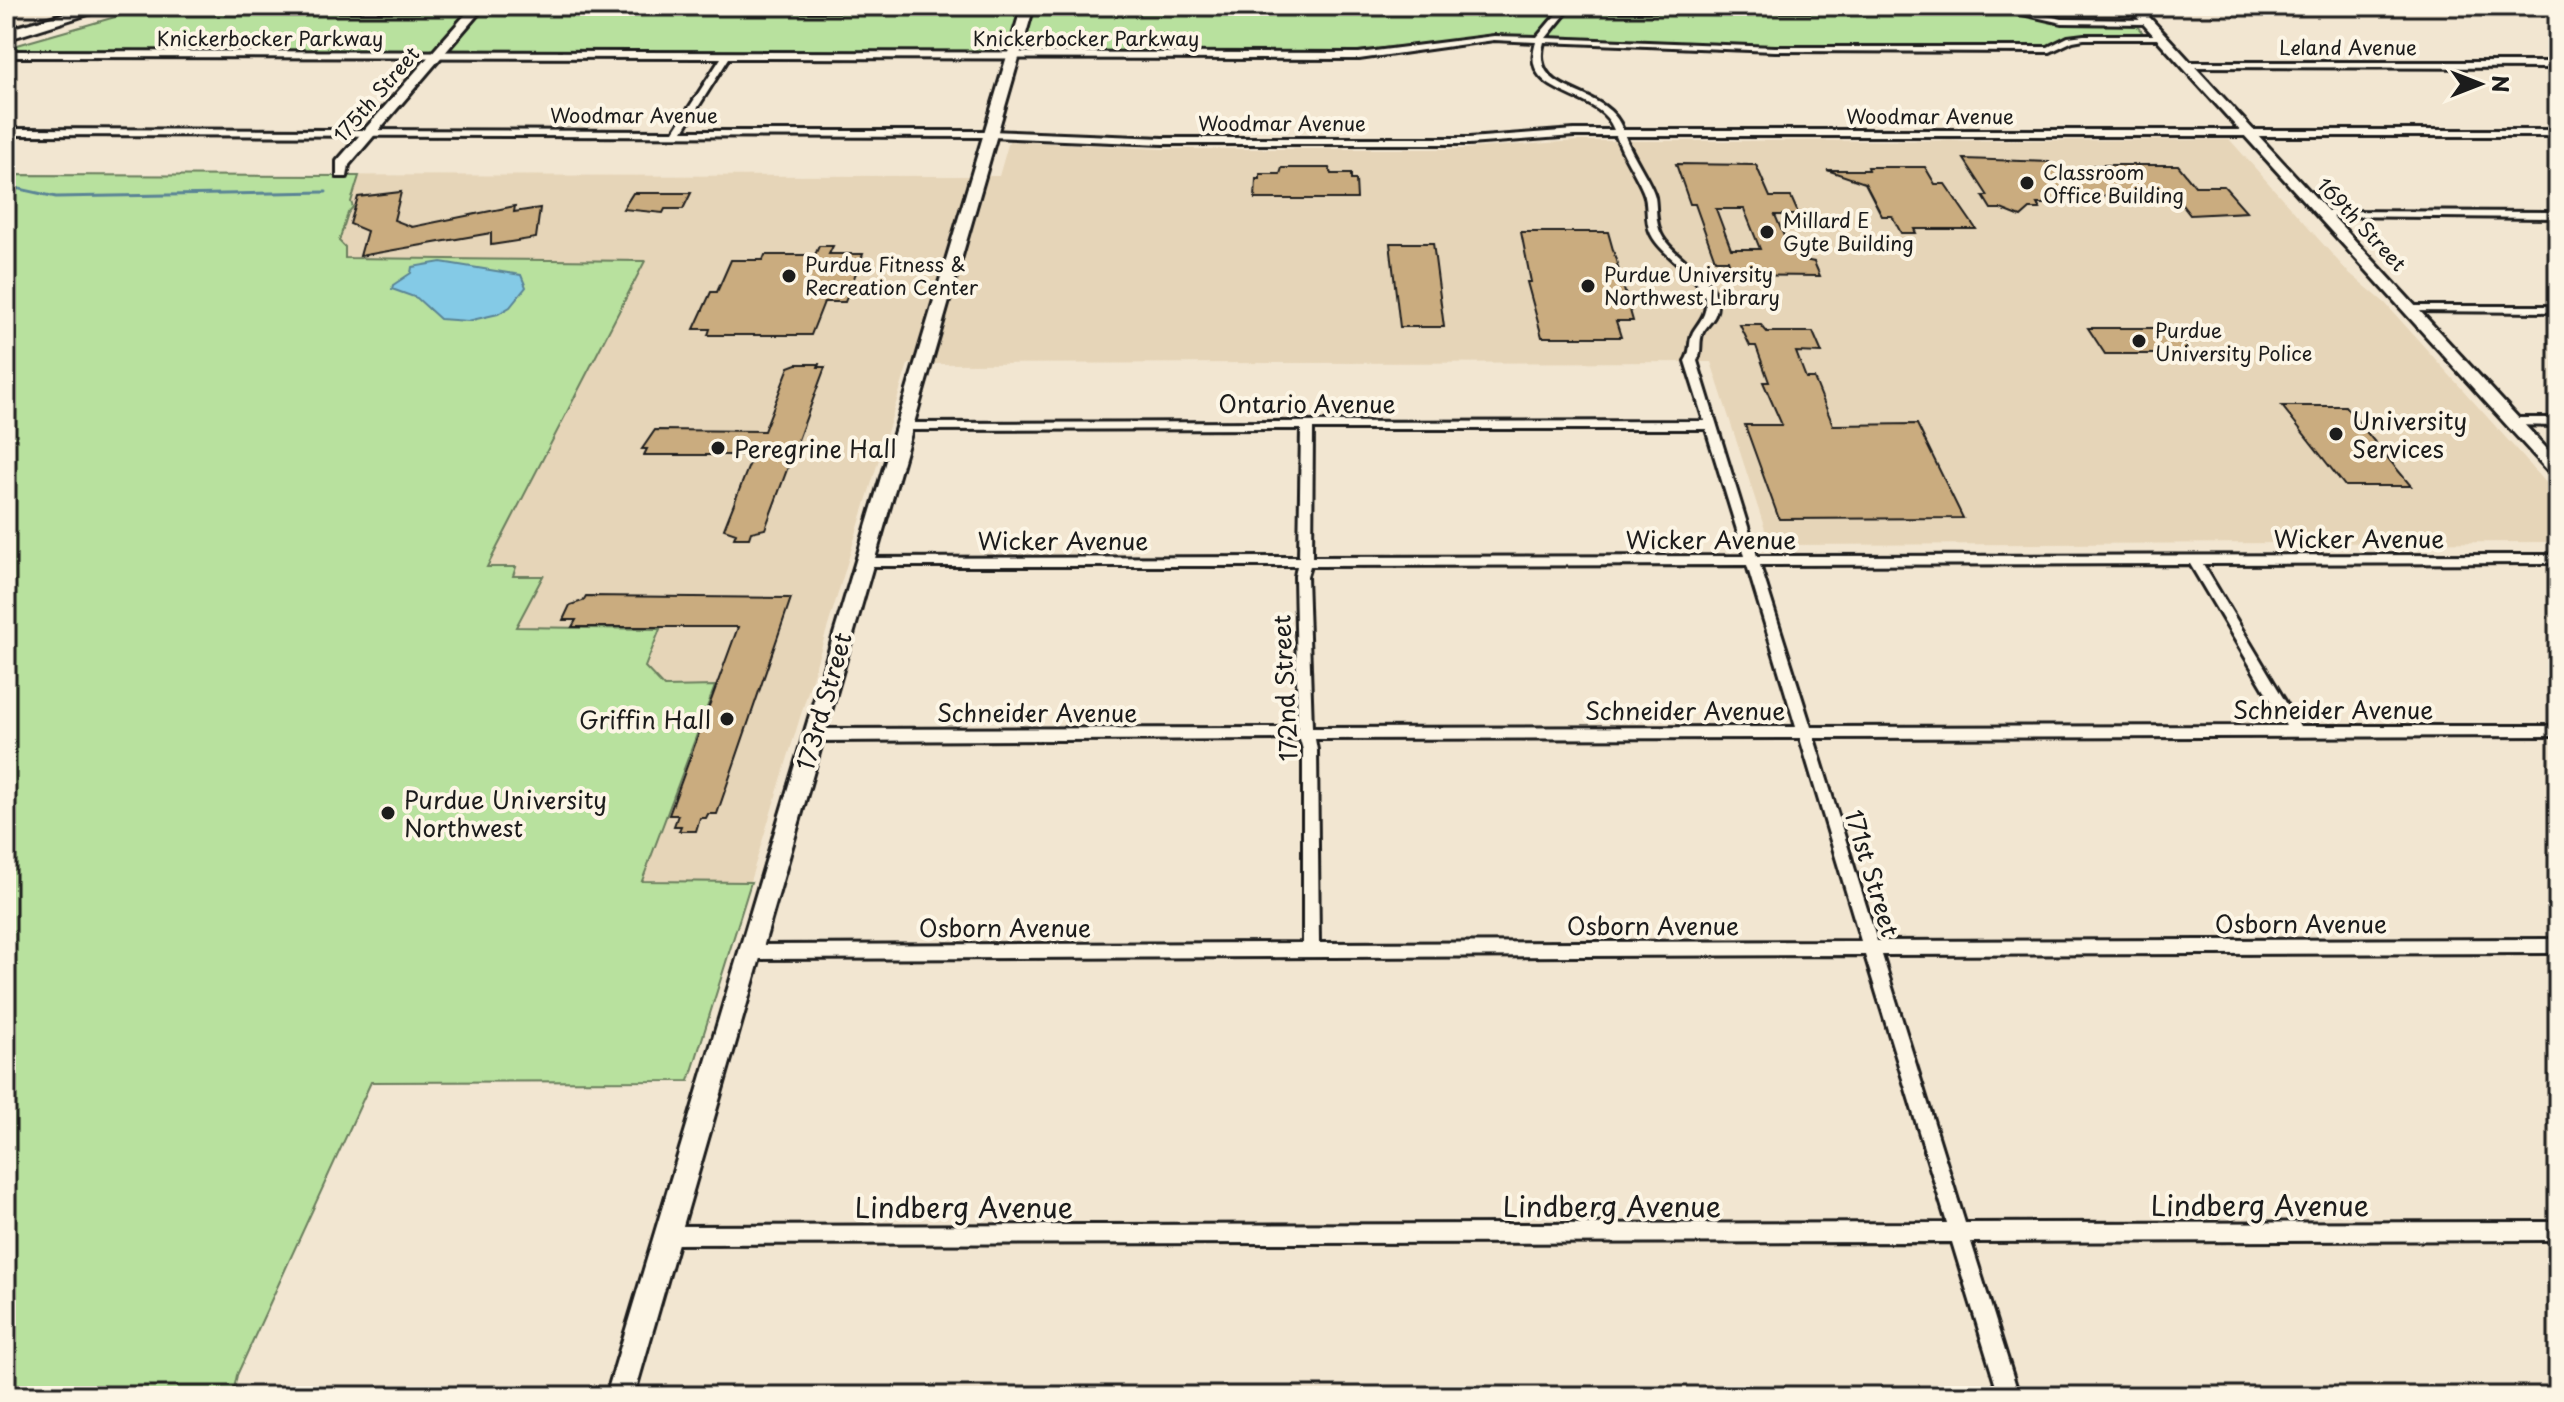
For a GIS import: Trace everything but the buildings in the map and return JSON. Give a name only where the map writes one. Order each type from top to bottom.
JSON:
[{"type":"highway","points":[[6,35],[107,6]]},
{"type":"street","name":"169th Street","points":[[2133,6],[2558,471]]},
{"type":"street","name":"175th Street","points":[[342,174],[342,164],[478,8]]},
{"type":"street","name":"173rd Street","points":[[620,1396],[1028,8]]},
{"type":"street","points":[[1568,8],[1541,38],[1536,55],[1540,70],[1553,85],[1593,101],[1607,111],[1615,120],[1620,134]]},
{"type":"street","name":"Knickerbocker Parkway","points":[[137,9],[2009,9],[2062,21],[2147,22]]},
{"type":"street","name":"Knickerbocker Parkway","points":[[6,54],[1359,56],[1494,38],[1775,49],[2050,50],[2071,39],[2084,37],[2162,37]]},
{"type":"street","points":[[677,133],[726,56]]},
{"type":"street","name":"Leland Avenue","points":[[2186,65],[2558,65]]},
{"type":"street","name":"Woodmar Avenue","points":[[6,132],[991,134],[1163,141],[1469,141],[1553,134],[2558,133]]},
{"type":"street","name":"171st Street","points":[[1620,134],[1626,152],[1645,183],[1656,234],[1667,250],[1708,287],[1712,301],[1710,315],[1696,335],[1696,354],[1690,358],[2009,1396]]},
{"type":"street","points":[[2323,214],[2558,215]]},
{"type":"street","points":[[2410,309],[2558,309]]},
{"type":"street","points":[[2513,422],[2558,422]]},
{"type":"street","name":"172nd Street","points":[[1307,425],[1307,549],[1301,576],[1301,644],[1303,720],[1310,750],[1311,950]]},
{"type":"street","name":"Ontario Avenue","points":[[904,426],[1710,425]]},
{"type":"street","name":"Wicker Avenue","points":[[863,562],[2558,559]]},
{"type":"street","points":[[2194,560],[2296,731]]},
{"type":"street","name":"Schneider Avenue","points":[[813,735],[2558,731]]},
{"type":"street","name":"Osborn Avenue","points":[[749,952],[2558,946]]},
{"type":"street","name":"Lindberg Avenue","points":[[667,1235],[2558,1231]]},
{"type":"shaded area","name":"Purdue University Northwest","points":[[2230,140],[2347,271],[2385,303],[2558,496],[2558,542],[1770,545],[1711,362],[908,364],[689,1081],[371,1082],[227,1396],[6,1396],[6,175],[999,176],[1009,141],[1163,149],[1461,149],[1576,141]]},
{"type":"green space","points":[[153,11],[2010,11],[2061,23],[2134,23],[2145,35],[2073,36],[2040,48],[1752,48],[1499,35],[1331,54],[8,51],[14,46],[122,15]]},
{"type":"green space","points":[[6,175],[359,176],[351,202],[353,207],[339,241],[345,247],[345,258],[645,261],[487,567],[516,567],[513,576],[543,576],[516,627],[660,629],[645,667],[664,687],[715,686],[642,881],[751,882],[689,1081],[371,1082],[237,1375],[234,1389],[228,1396],[6,1396]]},
{"type":"water","points":[[441,262],[521,275],[526,287],[510,307],[498,314],[468,321],[440,319],[417,298],[392,289],[393,285],[411,273],[412,267]]},
{"type":"waterway","points":[[6,186],[56,197],[326,192]]},
{"type":"place","name":"Classroom Office Building","points":[[2027,183]]},
{"type":"place","name":"Millard E Gyte Building","points":[[1767,232]]},
{"type":"place","name":"Purdue Fitness & Recreation Center","points":[[789,276]]},
{"type":"place","name":"Purdue University Northwest Library","points":[[1588,286]]},
{"type":"place","name":"Purdue University Police","points":[[2139,341]]},
{"type":"place","name":"University Services","points":[[2336,434]]},
{"type":"place","name":"Peregrine Hall","points":[[718,448]]},
{"type":"place","name":"Griffin Hall","points":[[727,719]]},
{"type":"place","name":"Purdue University Northwest","points":[[388,813]]}]
